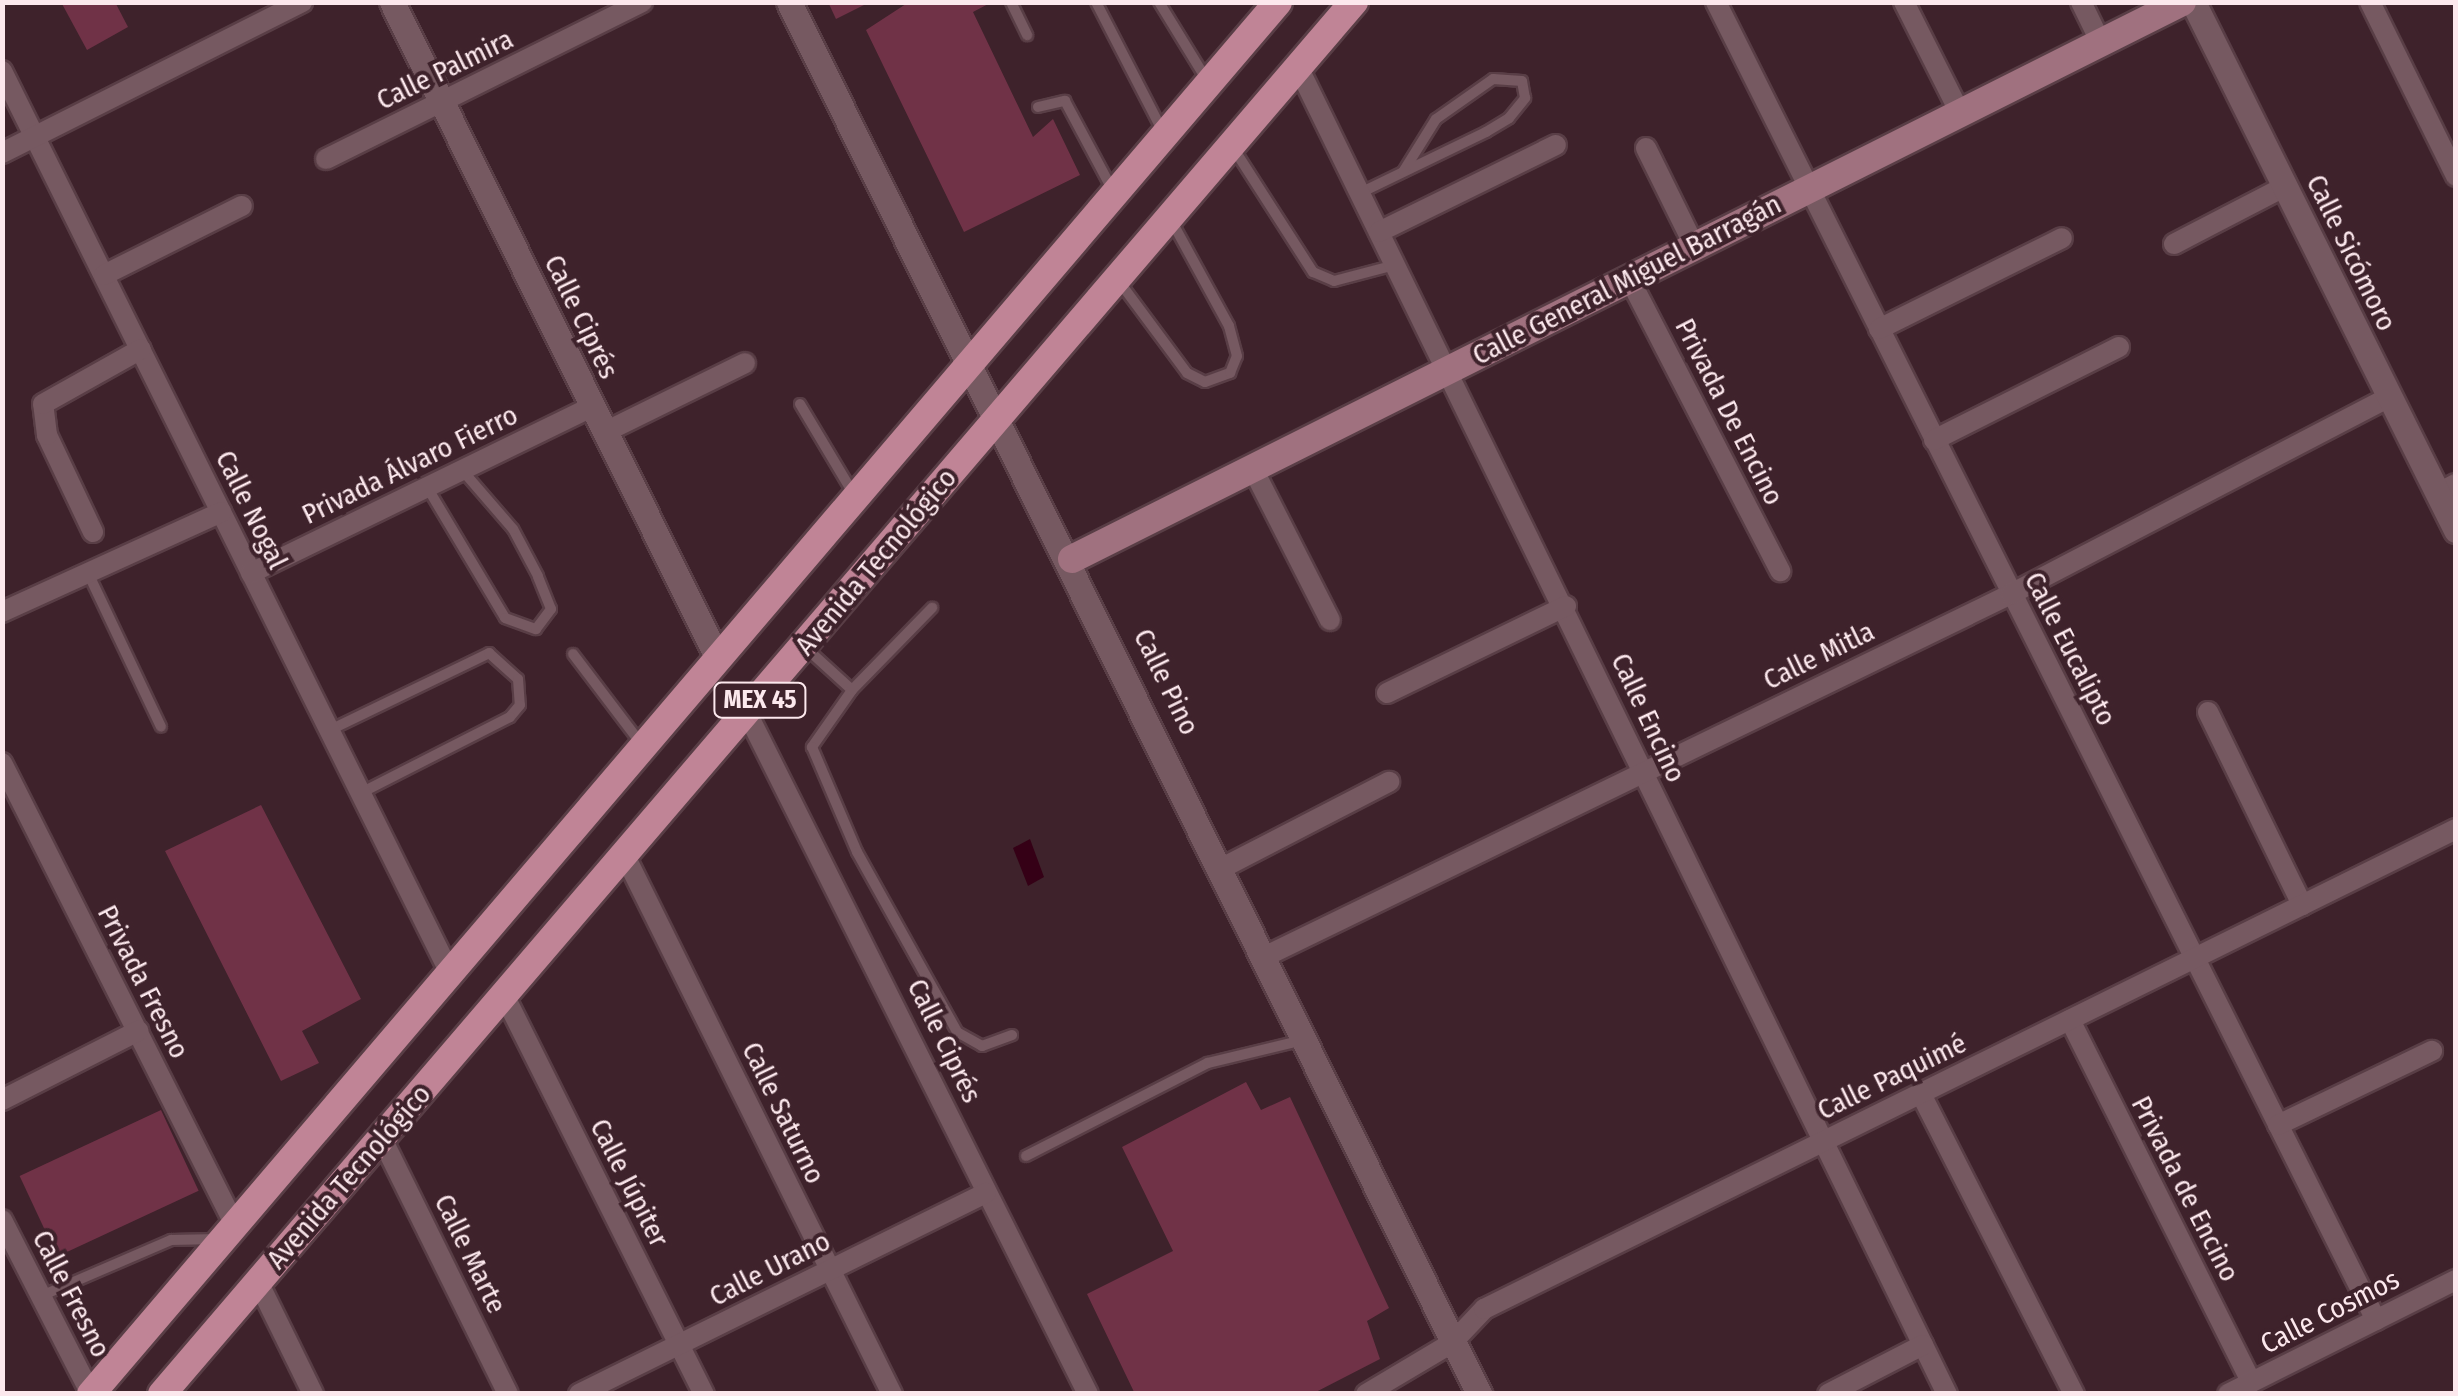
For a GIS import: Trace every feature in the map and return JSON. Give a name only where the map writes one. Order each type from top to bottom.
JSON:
[{"type":"main road","name":"Avenida Tecnológico","points":[[162,1394],[748,715],[996,418],[1354,2]]},
{"type":"main road","name":"Calle General Miguel Barragán","points":[[1072,559],[1255,473],[1629,278],[2182,2]]},
{"type":"main road","name":"Avenida Tecnológico","points":[[91,1394],[1115,194],[1270,6]]},
{"type":"street","points":[[2,152],[302,2]]},
{"type":"street","name":"Calle Ciprés","points":[[392,2],[718,658]]},
{"type":"street","name":"Calle Palmira","points":[[326,159],[642,2]]},
{"type":"street","name":"Calle Pino","points":[[789,2],[996,418],[1072,559],[1479,1394]]},
{"type":"street","name":"Calle Eucalipto","points":[[1716,2],[2376,1320]]},
{"type":"street","points":[[1904,2],[1960,113]]},
{"type":"street","points":[[2081,2],[2102,42]]},
{"type":"street","name":"Calle Sicómoro","points":[[2193,2],[2389,397],[2446,489],[2456,530]]},
{"type":"street","points":[[2370,2],[2456,176]]},
{"type":"street","name":"Calle Encino","points":[[1298,67],[1566,606],[1947,1394]]},
{"type":"street","name":"Calle Nogal","points":[[2,71],[450,973]]},
{"type":"street","points":[[1379,232],[1556,145]]},
{"type":"street","points":[[1646,148],[1695,247]]},
{"type":"street","points":[[2174,244],[2284,187]]},
{"type":"street","points":[[104,275],[242,206]]},
{"type":"street","points":[[1879,329],[2062,238]]},
{"type":"street","name":"Privada De Encino","points":[[1629,278],[1780,571]]},
{"type":"street","points":[[1934,440],[2120,347]]},
{"type":"street","points":[[93,532],[48,435],[44,404],[141,350]]},
{"type":"street","points":[[605,432],[745,363]]},
{"type":"street","name":"Calle Mitla","points":[[1268,955],[2011,594],[2389,397]]},
{"type":"street","name":"Privada Álvaro Fierro","points":[[252,573],[592,407]]},
{"type":"street","points":[[1255,473],[1330,620]]},
{"type":"street","points":[[2,612],[221,512]]},
{"type":"street","points":[[1387,693],[1566,606]]},
{"type":"street","points":[[2208,712],[2302,905]]},
{"type":"street","name":"Calle Ciprés","points":[[748,715],[1088,1394]]},
{"type":"street","name":"Privada Fresno","points":[[2,764],[138,1031],[229,1232]]},
{"type":"street","points":[[1224,867],[1390,782]]},
{"type":"street","name":"Calle Paquimé","points":[[1366,1394],[1452,1343],[1484,1310],[2456,828]]},
{"type":"street","name":"Calle Saturno","points":[[625,856],[892,1394]]},
{"type":"street","name":"Calle Júpiter","points":[[505,997],[704,1394]]},
{"type":"street","name":"Privada de Encino","points":[[2070,1020],[2251,1382]]},
{"type":"street","points":[[2,1100],[138,1031]]},
{"type":"street","points":[[2278,1125],[2432,1052]]},
{"type":"street","points":[[1921,1094],[2074,1394]]},
{"type":"street","name":"Calle Marte","points":[[382,1139],[508,1394]]},
{"type":"street","name":"Calle Urano","points":[[579,1394],[986,1193]]},
{"type":"street","name":"Calle Fresno","points":[[2,1220],[91,1394]]},
{"type":"street","name":"Calle Cosmos","points":[[2228,1394],[2456,1280]]},
{"type":"street","points":[[258,1282],[314,1394]]},
{"type":"street","points":[[1828,1394],[1923,1345]]},
{"type":"lane","points":[[1011,2],[1027,35]]},
{"type":"lane","points":[[1096,2],[1164,136]]},
{"type":"lane","points":[[1159,2],[1209,82]]},
{"type":"lane","points":[[1360,192],[1403,172],[1509,118],[1525,98],[1522,80],[1494,79],[1436,119],[1403,172]]},
{"type":"lane","points":[[1038,107],[1065,101],[1115,194]]},
{"type":"lane","points":[[1231,145],[1313,272],[1334,281],[1395,265]]},
{"type":"lane","points":[[1116,279],[1187,374],[1205,382],[1230,372],[1237,356],[1229,326],[1169,217]]},
{"type":"lane","points":[[800,404],[856,498]]},
{"type":"lane","points":[[427,487],[505,618],[536,628],[551,609],[538,576],[462,470]]},
{"type":"lane","points":[[88,573],[161,728]]},
{"type":"lane","points":[[932,608],[852,690],[812,747],[819,778],[958,1032],[982,1046],[1012,1035]]},
{"type":"lane","points":[[805,647],[852,690]]},
{"type":"lane","points":[[330,730],[489,653],[518,679],[520,705],[510,717],[360,793]]},
{"type":"lane","points":[[573,654],[644,747]]},
{"type":"lane","points":[[1026,1156],[1208,1063],[1262,1057],[1308,1038]]},
{"type":"lane","points":[[41,1296],[171,1240],[229,1232]]},
{"type":"shaded area","points":[[1030,839],[1044,877],[1028,886],[1013,848]]},
{"type":"building","points":[[61,2],[115,2],[128,27],[87,50]]},
{"type":"building","points":[[828,2],[870,2],[836,19]]},
{"type":"building","points":[[909,2],[992,2],[973,12],[1033,137],[1053,119],[1080,175],[964,232],[866,30]]},
{"type":"building","points":[[261,805],[361,999],[302,1031],[319,1063],[281,1081],[165,851]]},
{"type":"building","points":[[1246,1082],[1261,1110],[1290,1097],[1389,1308],[1367,1321],[1380,1359],[1312,1394],[1135,1394],[1087,1294],[1173,1251],[1122,1147]]},
{"type":"building","points":[[161,1110],[199,1191],[57,1257],[20,1176]]}]
